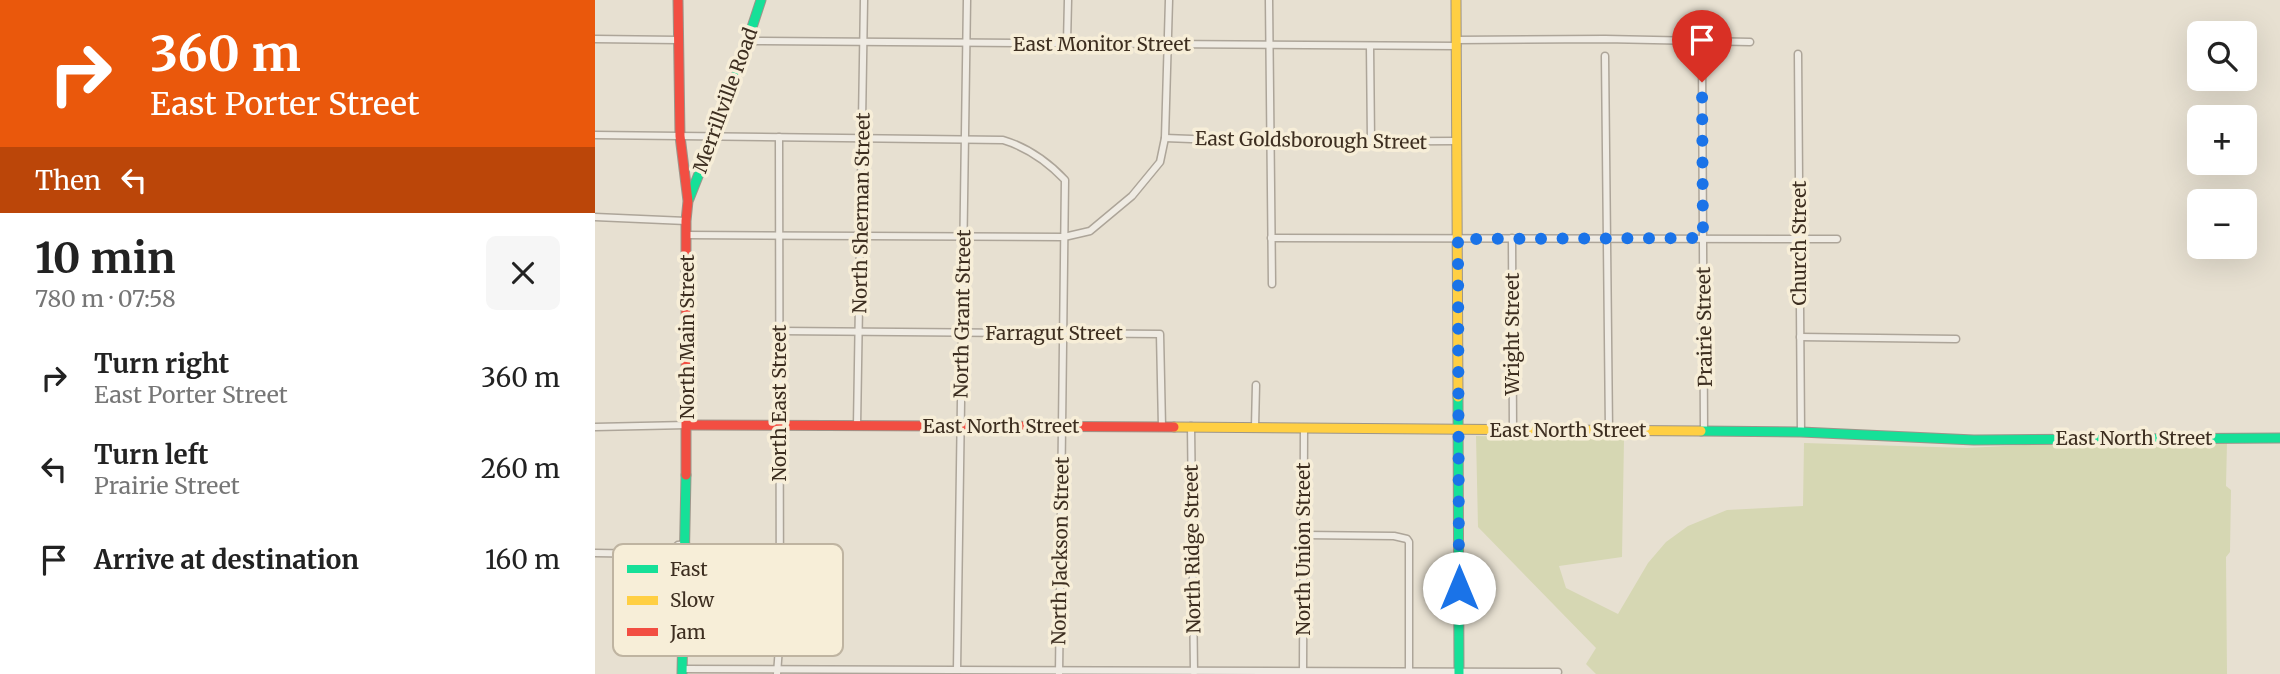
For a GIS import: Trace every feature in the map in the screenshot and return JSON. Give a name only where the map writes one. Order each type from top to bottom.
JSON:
[{"type":"street","name":"North Main Street","points":[[678,0],[680,136],[688,201],[686,544]]},
{"type":"street","name":"Merrillville Road","points":[[688,201],[761,0]]},
{"type":"street","name":"North Sherman Street","points":[[857,426],[864,0]]},
{"type":"street","name":"North Grant Street","points":[[957,670],[967,0]]},
{"type":"street","points":[[1067,43],[1068,0]]},
{"type":"street","points":[[686,234],[1064,236],[1090,231],[1132,196],[1160,162],[1165,138],[1169,0]]},
{"type":"street","points":[[1269,0],[1272,284]]},
{"type":"street","points":[[1456,0],[1459,673]]},
{"type":"street","points":[[595,38],[678,40]]},
{"type":"street","name":"East Monitor Street","points":[[747,41],[1370,46],[1605,39],[1750,42]]},
{"type":"street","points":[[1370,46],[1371,141]]},
{"type":"street","name":"Church Street","points":[[1798,54],[1801,432]]},
{"type":"street","points":[[1605,56],[1609,431]]},
{"type":"street","name":"Prairie Street","points":[[1702,56],[1704,431]]},
{"type":"street","points":[[595,135],[965,140]]},
{"type":"street","name":"North East Street","points":[[779,137],[779,544]]},
{"type":"street","name":"East Goldsborough Street","points":[[1165,138],[1270,142],[1457,141]]},
{"type":"street","name":"North Jackson Street","points":[[965,140],[1003,140],[1014,143],[1052,167],[1065,180],[1059,672]]},
{"type":"street","points":[[595,218],[686,221]]},
{"type":"street","points":[[1271,238],[1836,239]]},
{"type":"street","name":"Wright Street","points":[[1512,238],[1513,430]]},
{"type":"street","name":"Farragut Street","points":[[779,331],[1160,334],[1162,426]]},
{"type":"street","points":[[1800,337],[1956,339]]},
{"type":"street","points":[[1255,427],[1256,385]]},
{"type":"street","points":[[595,427],[687,425]]},
{"type":"street","name":"East North Street","points":[[687,425],[1191,426],[1801,432],[1974,440],[2280,438]]},
{"type":"street","name":"North Ridge Street","points":[[1191,426],[1194,672]]},
{"type":"street","name":"North Union Street","points":[[1303,673],[1304,428]]},
{"type":"street","points":[[1304,535],[1407,538],[1410,549],[1409,673]]},
{"type":"street","points":[[595,553],[613,553]]},
{"type":"street","points":[[683,671],[1559,672]]},
{"type":"green space","points":[[1476,436],[1624,439],[1622,557],[1559,566],[1566,588],[1618,614],[1648,563],[1666,542],[1688,526],[1727,510],[1803,506],[1804,443],[1967,448],[2227,443],[2226,486],[2231,490],[2230,552],[2226,557],[2227,674],[1596,674],[1586,664],[1596,648],[1478,527]]},
{"type":"traffic: fast","points":[[689,199],[727,103],[761,0]]},
{"type":"traffic: fast","points":[[1458,397],[1459,674]]},
{"type":"traffic: fast","points":[[1701,431],[1801,432],[1974,440],[2280,438]]},
{"type":"traffic: fast","points":[[685,544],[686,475]]},
{"type":"traffic: fast","points":[[682,656],[682,674]]},
{"type":"traffic: slow","points":[[1456,0],[1458,397]]},
{"type":"traffic: slow","points":[[1174,427],[1701,431]]},
{"type":"traffic: jam","points":[[678,0],[680,136],[688,201],[686,475]]},
{"type":"traffic: jam","points":[[687,425],[1174,427]]},
{"type":"route","points":[[1459,588],[1458,239],[1703,238],[1702,82]]}]
